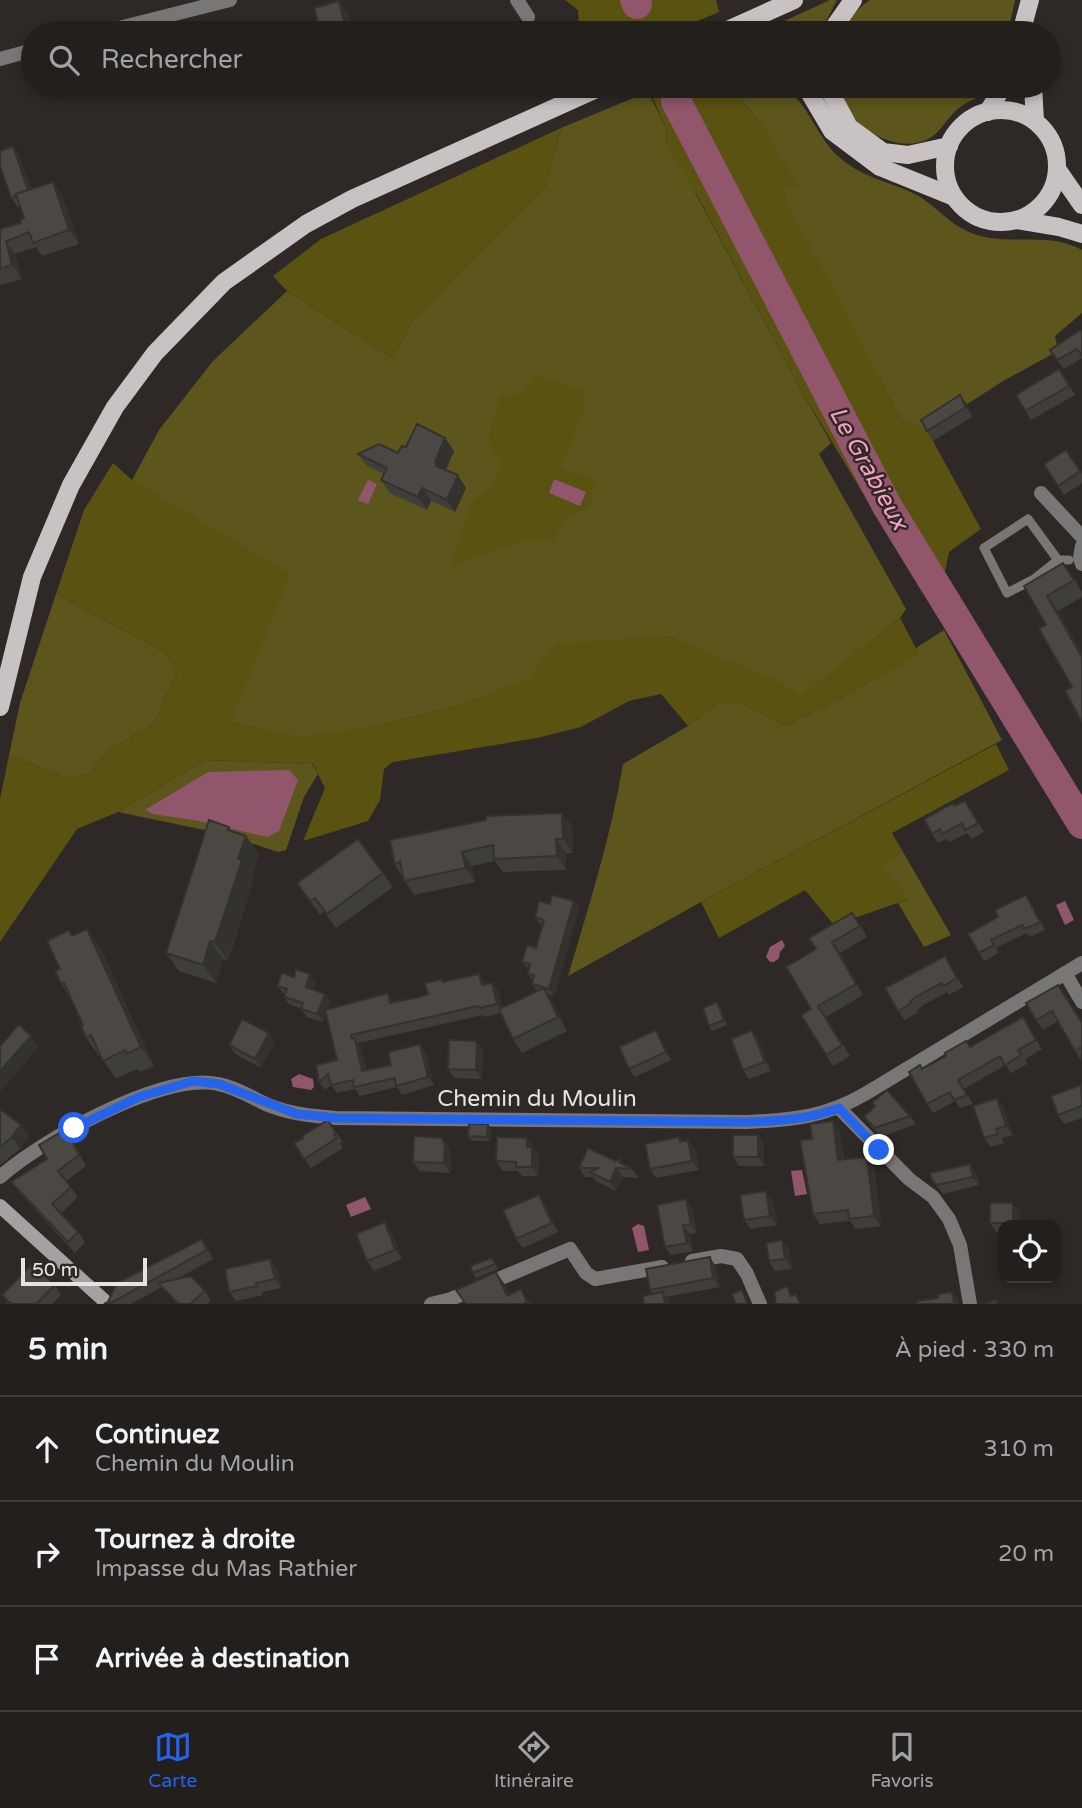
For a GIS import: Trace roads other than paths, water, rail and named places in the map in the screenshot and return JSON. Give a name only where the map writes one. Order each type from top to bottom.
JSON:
[{"type":"main road","points":[[748,21],[794,0]]},
{"type":"main road","points":[[838,21],[853,0]]},
{"type":"main road","points":[[1025,21],[1032,0]]},
{"type":"main road","points":[[1032,0],[1033,21]]},
{"type":"main road","points":[[0,707],[32,577],[71,485],[115,407],[155,353],[224,282],[306,224],[352,199],[576,98]]},
{"type":"main road","points":[[813,98],[832,131],[880,167],[954,197]]},
{"type":"main road","points":[[833,98],[849,127],[883,152],[908,155],[949,146]]},
{"type":"main road","points":[[988,112],[996,98]]},
{"type":"main road","points":[[1033,98],[1035,121]]},
{"type":"main road","points":[[1017,220],[1045,201],[1054,186],[1057,169],[1055,151],[1047,135],[1035,121],[1004,110],[988,112],[964,125],[949,146],[945,164],[947,181],[954,197],[966,210],[982,219],[999,222],[1017,220],[1082,234]]},
{"type":"main road","points":[[1057,169],[1082,205]]},
{"type":"main road","points":[[0,1206],[108,1304]]},
{"type":"street","points":[[147,21],[230,0]]},
{"type":"street","points":[[517,0],[528,17]]},
{"type":"street","points":[[0,58],[21,53]]},
{"type":"street","points":[[1041,493],[1082,537]]},
{"type":"street","name":"Chemin du Moulin","points":[[0,1177],[16,1163],[62,1133],[139,1097],[193,1081],[219,1084],[297,1114],[337,1118],[747,1122],[791,1120],[839,1108],[1082,963]]},
{"type":"street","points":[[1065,973],[1082,1002]]},
{"type":"street","points":[[839,1108],[909,1179],[933,1197],[949,1219],[960,1245],[970,1304]]},
{"type":"street","points":[[431,1304],[451,1300],[570,1249],[586,1273],[595,1279],[721,1256],[737,1259],[760,1304]]},
{"type":"lane","points":[[1028,519],[1074,557],[1007,593],[984,548],[1028,519]]},
{"type":"waterway","name":"Le Grabieux","points":[[635,0],[637,4]]},
{"type":"waterway","name":"Le Grabieux","points":[[676,101],[887,506],[1082,824]]}]
